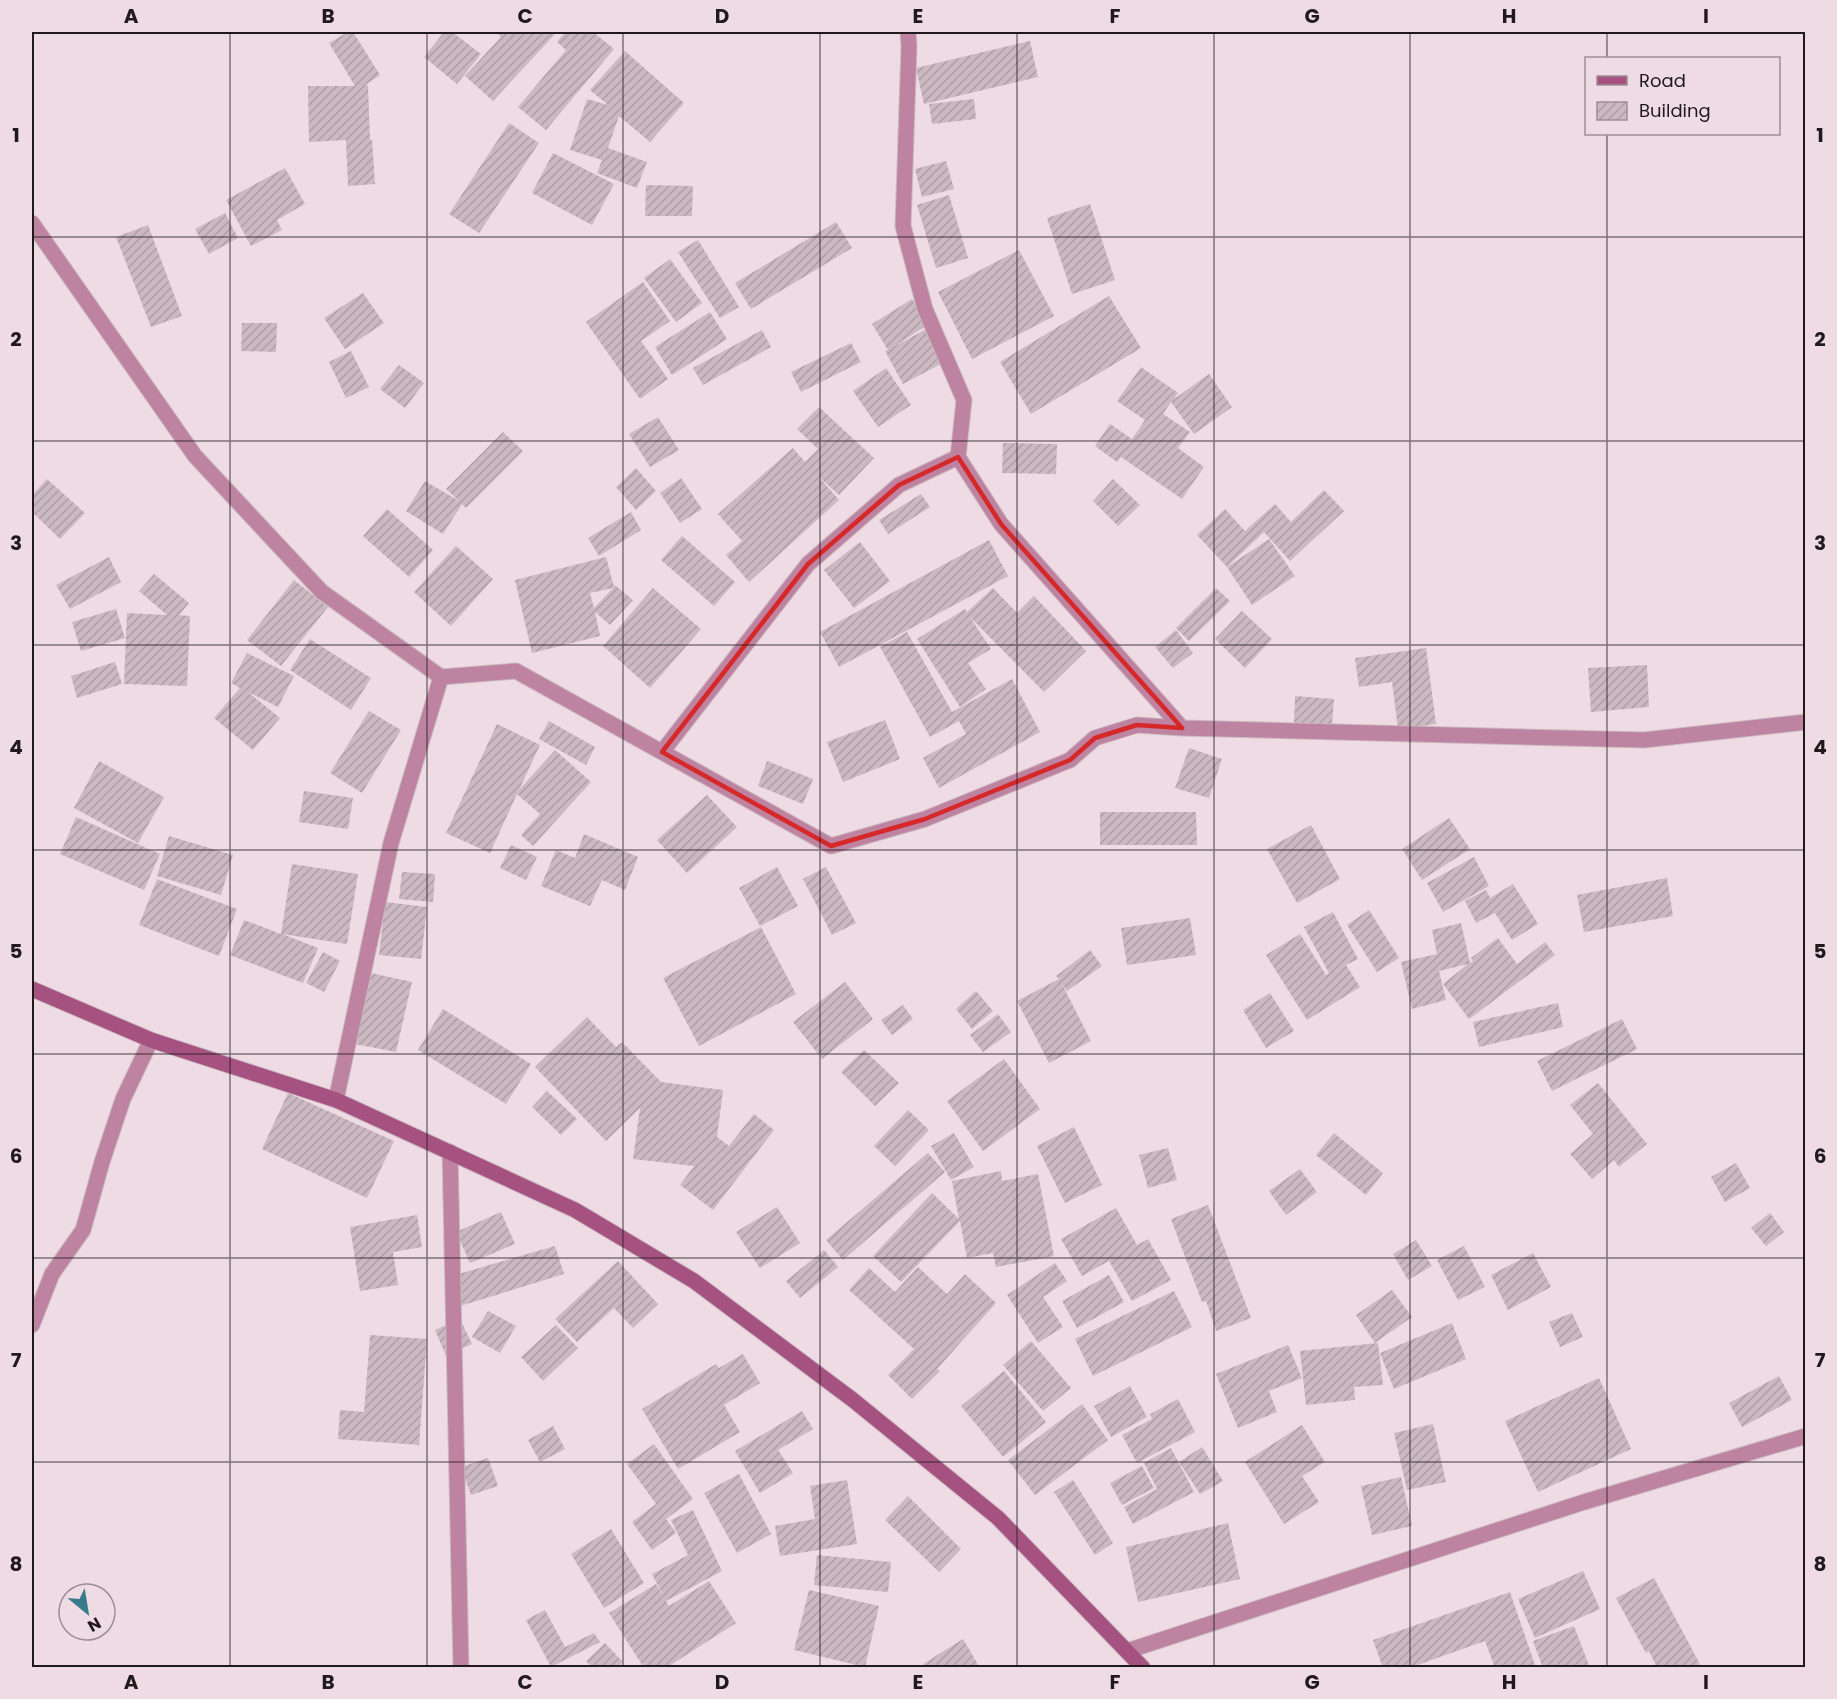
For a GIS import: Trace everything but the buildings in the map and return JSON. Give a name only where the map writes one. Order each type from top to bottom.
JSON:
[{"type":"main road","points":[[32,989],[151,1040],[336,1100],[575,1210],[694,1281],[853,1400],[998,1518],[1143,1668]]},
{"type":"street","points":[[908,32],[903,226],[925,309],[964,400],[958,457],[1001,524],[1182,728]]},
{"type":"street","points":[[32,223],[195,456],[322,592],[441,677],[516,671],[831,846],[925,819],[1070,760],[1095,738],[1137,725],[1644,740],[1806,722]]},
{"type":"street","points":[[662,752],[808,564],[898,485],[958,457]]},
{"type":"street","points":[[336,1100],[391,843],[441,677]]},
{"type":"street","points":[[32,1325],[52,1274],[83,1230],[123,1099],[151,1040]]},
{"type":"street","points":[[450,1152],[461,1668]]},
{"type":"street","points":[[1127,1651],[1584,1502],[1806,1436]]},
{"type":"highlighted area","points":[[958,457],[1001,524],[1182,728],[1137,725],[1095,738],[1070,760],[925,819],[831,846],[662,752],[808,564],[899,485]]}]
